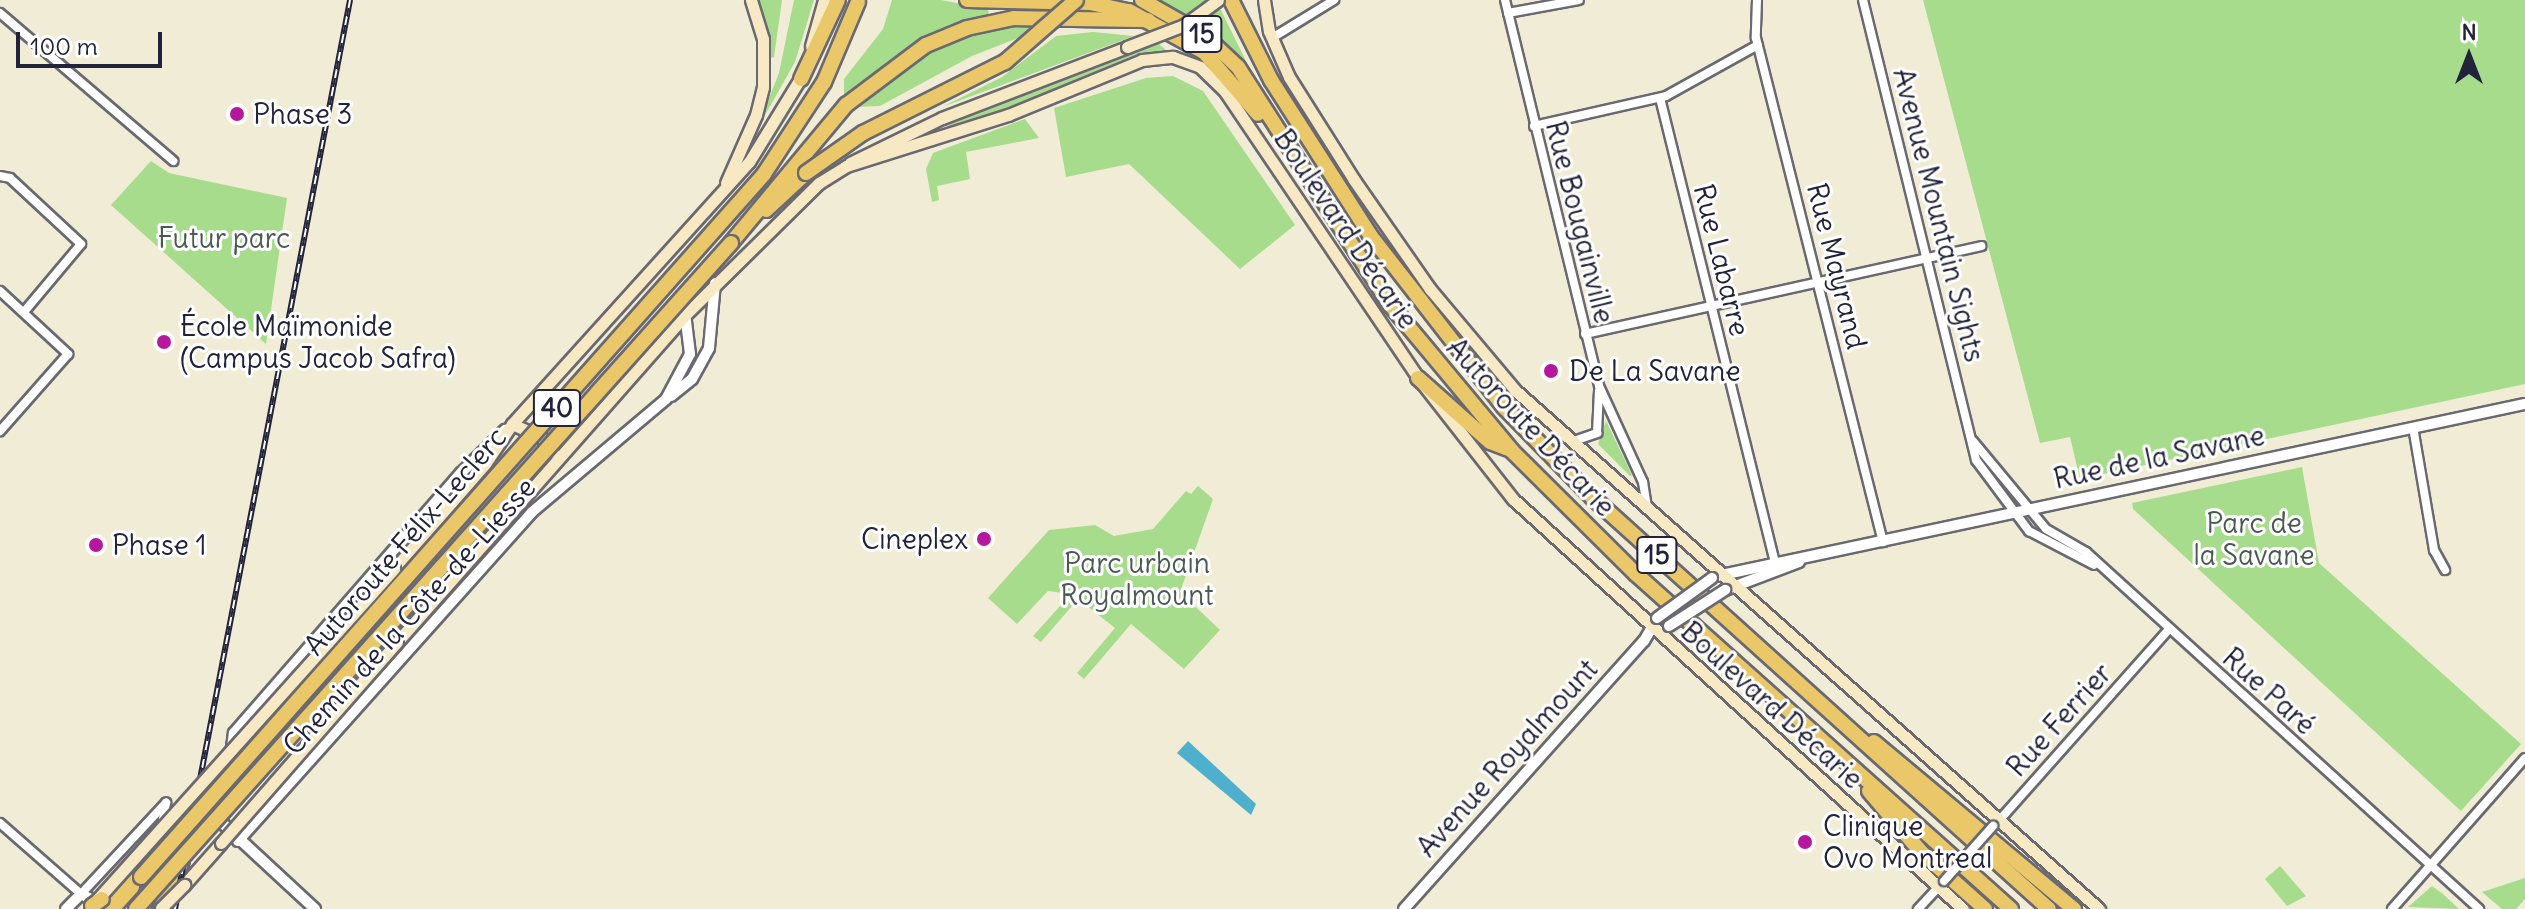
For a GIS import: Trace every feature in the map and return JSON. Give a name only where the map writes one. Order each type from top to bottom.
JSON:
[{"type":"highway","points":[[801,79],[838,0]]},
{"type":"highway","points":[[967,0],[1090,3],[1148,20],[1213,59],[1283,145]]},
{"type":"highway","name":"40","points":[[731,243],[836,151],[1013,57],[1076,0]]},
{"type":"highway","name":"Autoroute Décarie","points":[[1142,0],[1205,36],[1231,60],[1283,145],[1399,316],[1512,451],[1599,539],[2011,909]]},
{"type":"highway","name":"Autoroute Décarie","points":[[1231,0],[1271,80],[1336,184],[1473,371],[1592,497],[2049,909]]},
{"type":"highway","name":"Autoroute Félix-Leclerc","points":[[111,909],[756,184],[807,112],[858,1]]},
{"type":"highway","points":[[731,243],[826,125],[865,87],[917,49],[980,24],[1056,15],[1148,20]]},
{"type":"highway","name":"Autoroute Félix-Leclerc","points":[[136,909],[731,243]]},
{"type":"highway","points":[[1418,378],[1490,442],[1512,451]]},
{"type":"highway","points":[[1838,717],[1908,765],[2074,909]]},
{"type":"highway","points":[[1832,748],[1920,851],[1985,909]]},
{"type":"highway","points":[[153,908],[185,855]]},
{"type":"highway","points":[[92,906],[141,877]]},
{"type":"main road","points":[[722,191],[756,115],[763,87],[763,39],[751,0]]},
{"type":"main road","name":"Chemin de la Côte-de-Liesse","points":[[512,424],[762,146],[801,79],[824,0]]},
{"type":"main road","points":[[846,166],[942,118],[1184,25],[1218,0]]},
{"type":"main road","name":"Boulevard Décarie","points":[[1264,0],[1272,38],[1297,90],[1430,289],[1516,391],[1717,576],[1996,823],[2099,909]]},
{"type":"main road","name":"Boulevard Décarie","points":[[774,225],[805,194],[846,166],[1008,115],[1142,60],[1166,57],[1190,62],[1224,90],[1418,378],[1515,500],[1655,630],[1941,884],[1963,909]]},
{"type":"main road","name":"Chemin de la Côte-de-Liesse","points":[[153,908],[397,642],[685,315],[774,225]]},
{"type":"main road","points":[[646,278],[659,281],[685,315]]},
{"type":"main road","points":[[92,906],[394,569],[485,464],[512,424],[545,440],[556,464]]},
{"type":"street","points":[[1272,38],[1334,0]]},
{"type":"street","name":"Rue Bougainville","points":[[1505,0],[1599,386],[1643,482],[1647,509]]},
{"type":"street","points":[[1508,13],[1579,0]]},
{"type":"street","name":"Rue Mayrand","points":[[1757,0],[1758,45],[1883,542]]},
{"type":"street","name":"Avenue Mountain Sights","points":[[1863,0],[1976,460],[2033,534],[2102,569]]},
{"type":"street","points":[[0,13],[173,161]]},
{"type":"street","points":[[1534,126],[1660,98],[1758,45]]},
{"type":"street","name":"Rue Labarre","points":[[1660,98],[1776,566]]},
{"type":"street","points":[[0,176],[10,178],[81,244],[24,312]]},
{"type":"street","points":[[1585,334],[1981,246]]},
{"type":"street","points":[[666,399],[692,379],[709,348],[715,283]]},
{"type":"street","points":[[0,291],[68,354],[2,425]]},
{"type":"street","name":"Chemin de la Côte-de-Liesse","points":[[238,841],[532,512],[666,399],[690,354],[685,315]]},
{"type":"street","name":"Rue Bougainville","points":[[1570,443],[1597,433],[1599,386]]},
{"type":"street","name":"Rue de la Savane","points":[[1655,630],[1717,576],[1776,566],[2525,404]]},
{"type":"street","name":"Chemin de la Côte-de-Liesse","points":[[315,909],[224,826],[219,811],[234,733],[476,456],[512,424]]},
{"type":"street","points":[[2413,427],[2434,550],[2445,570]]},
{"type":"street","name":"Avenue Mountain Sights","points":[[1973,441],[2046,529],[2102,569]]},
{"type":"street","name":"Rue de la Savane","points":[[1655,630],[1776,566]]},
{"type":"street","name":"Rue Paré","points":[[2102,569],[2431,866]]},
{"type":"street","name":"Avenue Royalmount","points":[[1404,909],[1655,630]]},
{"type":"street","name":"Rue Ferrier","points":[[1918,909],[2168,630]]},
{"type":"street","points":[[287,669],[345,720]]},
{"type":"street","points":[[2392,909],[2525,758]]},
{"type":"street","points":[[66,909],[166,803],[153,908]]},
{"type":"street","points":[[156,814],[166,817]]},
{"type":"street","points":[[0,823],[81,894],[111,909]]},
{"type":"street","points":[[2431,866],[2479,909]]},
{"type":"green space","points":[[758,0],[782,0],[774,57],[771,58]]},
{"type":"green space","points":[[794,0],[814,0],[795,62],[756,131],[779,73]]},
{"type":"green space","points":[[892,0],[941,0],[988,9],[989,15],[923,39],[844,95],[844,79],[883,29]]},
{"type":"green space","points":[[1157,0],[1216,0],[1245,59],[1241,62]]},
{"type":"green space","points":[[1923,0],[2525,0],[2525,384],[2080,479],[2070,437],[2040,443]]},
{"type":"green space","points":[[1044,20],[1026,35],[972,56],[880,106],[854,107],[931,49],[984,29]]},
{"type":"green space","points":[[1093,32],[1134,36],[942,107],[1002,77],[1056,36]]},
{"type":"green space","points":[[1158,43],[1167,51],[1137,54],[1012,107],[937,132],[964,116]]},
{"type":"green space","points":[[1173,76],[1203,91],[1295,225],[1240,269],[1129,164],[1066,177],[1054,108],[1146,78]]},
{"type":"green space","points":[[1025,119],[1039,138],[966,152],[970,179],[937,186],[939,200],[932,202],[926,169],[933,153]]},
{"type":"green space","name":"Futur parc","points":[[151,161],[169,173],[287,198],[266,344],[111,205]]},
{"type":"green space","points":[[1606,421],[1632,475],[1630,476],[1598,444]]},
{"type":"green space","name":"Parc de la Savane","points":[[2302,467],[2319,563],[2521,744],[2461,811],[2133,509],[2132,503]]},
{"type":"green space","name":"Parc urbain Royalmount","points":[[1198,486],[1213,499],[1180,592],[1220,630],[1184,669],[1131,624],[1084,679],[1077,673],[1115,628],[1078,599],[1041,642],[1033,636],[1071,594],[1048,591],[1017,624],[988,598],[1049,530],[1095,525],[1114,536],[1153,529],[1186,491],[1191,494]]},
{"type":"green space","points":[[2280,866],[2306,896],[2287,906],[2265,879]]},
{"type":"green space","points":[[2525,878],[2525,899],[2516,909],[2502,909],[2482,892]]},
{"type":"green space","points":[[2432,886],[2443,894],[2459,909],[2408,907]]},
{"type":"water","points":[[1188,741],[1256,804],[1251,815],[1177,753]]},
{"type":"railway","points":[[175,909],[350,0]]},
{"type":"place","name":"Phase 3","points":[[237,114]]},
{"type":"place","name":"École Maïmonide (Campus Jacob Safra)","points":[[164,342]]},
{"type":"place","name":"De La Savane","points":[[1551,371]]},
{"type":"place","name":"Cineplex","points":[[984,539]]},
{"type":"place","name":"Phase 1","points":[[96,545]]},
{"type":"place","name":"Clinique Ovo Montreal","points":[[1805,842]]}]
